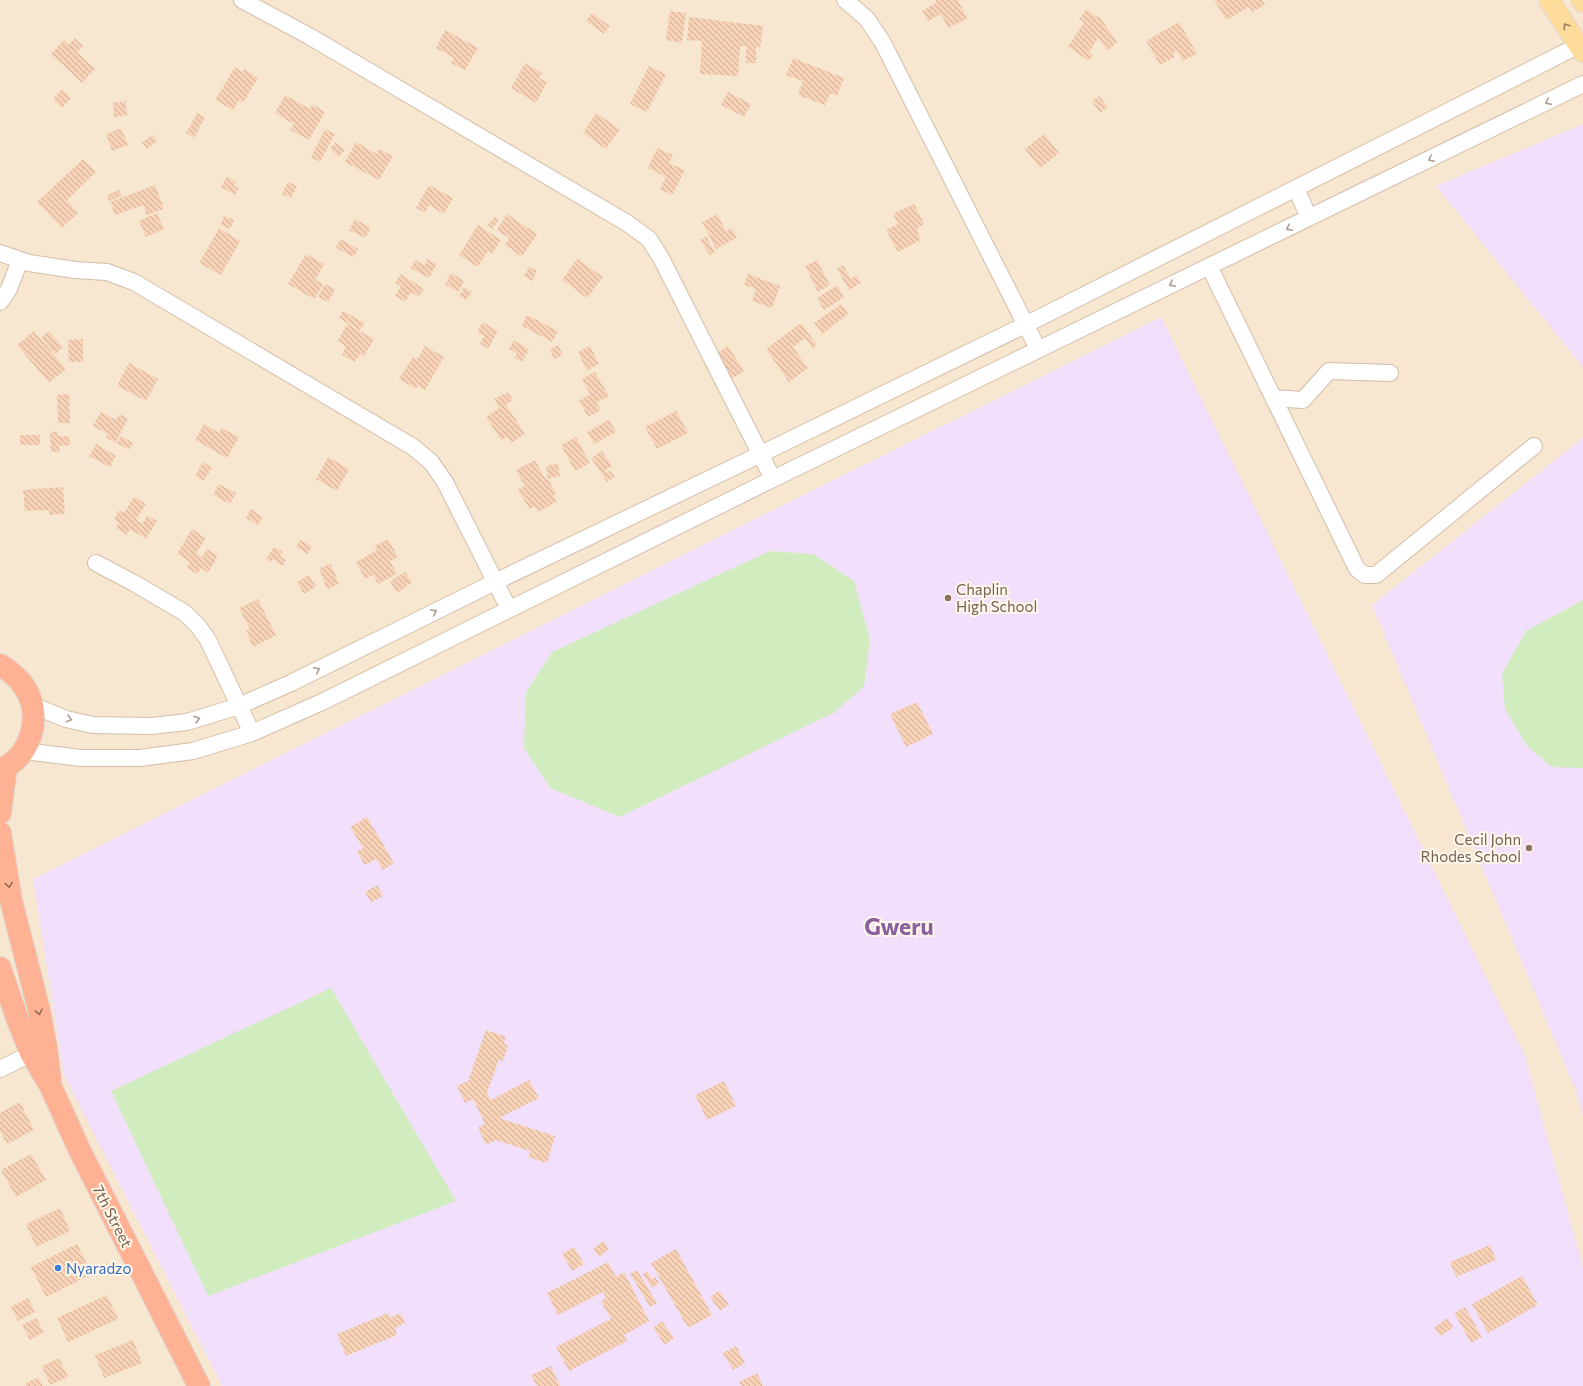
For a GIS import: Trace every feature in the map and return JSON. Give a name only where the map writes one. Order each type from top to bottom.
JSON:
[{"type":"highway","points":[[0,665],[14,674],[26,688],[32,705],[34,721],[31,737],[24,751],[3,769],[0,813]]},
{"type":"highway","name":"7th Street","points":[[0,833],[11,900],[39,1010],[38,1050]]},
{"type":"highway","name":"7th Street","points":[[0,968],[17,1018],[38,1050],[51,1087],[80,1151],[199,1386]]},
{"type":"main road","points":[[1548,0],[1582,48]]},
{"type":"street","points":[[242,0],[309,36],[627,223],[649,239],[661,258],[773,479]]},
{"type":"street","points":[[845,0],[867,19],[883,43],[1027,324],[1038,349]]},
{"type":"street","points":[[32,705],[66,719],[94,725],[152,726],[187,722],[239,706],[291,683],[495,582],[1027,324],[1296,188],[1582,48]]},
{"type":"street","points":[[24,751],[81,758],[140,758],[193,751],[252,733],[322,702],[509,608],[1583,84]]},
{"type":"street","points":[[1296,188],[1309,218]]},
{"type":"street","points":[[0,253],[20,260],[75,270],[107,272],[134,282],[413,447],[431,462],[445,482],[509,608]]},
{"type":"street","points":[[0,302],[9,289],[20,260]]},
{"type":"street","points":[[1209,266],[1272,398],[1357,569],[1365,575],[1376,575],[1534,446]]},
{"type":"street","points":[[1272,398],[1303,400],[1329,371],[1390,373]]},
{"type":"street","points":[[96,563],[185,613],[198,626],[208,640],[252,733]]},
{"type":"street","points":[[0,1069],[38,1050]]},
{"type":"shaded area","points":[[0,0],[1583,0],[1583,1386],[0,1386]]},
{"type":"shaded area","points":[[1583,124],[1583,367],[1436,186]]},
{"type":"shaded area","name":"Chaplin High School","points":[[1161,317],[1525,1056],[1583,1267],[1583,1386],[222,1386],[64,1075],[33,879]]},
{"type":"shaded area","name":"Cecil John Rhodes School","points":[[1583,438],[1583,1115],[1576,1091],[1372,605]]},
{"type":"green space","points":[[770,551],[813,554],[854,581],[870,640],[864,686],[835,712],[620,817],[550,788],[524,748],[526,692],[552,652]]},
{"type":"green space","points":[[1583,600],[1583,768],[1552,767],[1527,746],[1505,709],[1502,674],[1526,631]]},
{"type":"green space","points":[[331,988],[456,1201],[208,1296],[111,1091]]},
{"type":"building","points":[[958,0],[967,19],[948,28],[941,14],[928,21],[922,11],[936,3],[935,1]]},
{"type":"building","points":[[1214,0],[1262,0],[1265,5],[1252,12],[1249,7],[1226,20]]},
{"type":"building","points":[[1086,10],[1097,17],[1099,16],[1117,42],[1108,51],[1098,38],[1089,52],[1093,55],[1089,61],[1068,47],[1084,22],[1079,19]]},
{"type":"building","points":[[670,11],[686,13],[682,43],[666,40]]},
{"type":"building","points":[[592,13],[610,26],[604,34],[586,21]]},
{"type":"building","points":[[689,17],[763,26],[760,48],[756,47],[756,63],[746,63],[746,46],[740,46],[738,76],[700,74],[702,41],[687,40]]},
{"type":"building","points":[[1179,22],[1197,54],[1183,61],[1177,51],[1173,53],[1175,57],[1160,65],[1146,41]]},
{"type":"building","points":[[445,30],[478,48],[465,70],[451,63],[454,58],[436,48]]},
{"type":"building","points":[[75,38],[83,46],[77,52],[95,69],[82,83],[51,54],[64,40],[68,45]]},
{"type":"building","points":[[793,58],[844,78],[837,96],[830,93],[825,105],[798,95],[803,81],[786,75]]},
{"type":"building","points":[[525,63],[542,73],[539,78],[547,82],[536,103],[511,88]]},
{"type":"building","points":[[649,66],[666,74],[647,112],[630,104]]},
{"type":"building","points":[[235,67],[242,72],[244,69],[258,78],[243,103],[239,100],[233,110],[215,100]]},
{"type":"building","points":[[62,89],[71,98],[62,108],[53,99]]},
{"type":"building","points":[[728,92],[751,104],[744,117],[721,105]]},
{"type":"building","points":[[285,95],[310,109],[312,104],[325,112],[309,140],[290,130],[294,124],[275,113]]},
{"type":"building","points":[[1099,96],[1108,107],[1100,113],[1092,101]]},
{"type":"building","points":[[126,101],[127,115],[114,117],[113,103]]},
{"type":"building","points":[[197,113],[205,117],[194,138],[186,133]]},
{"type":"building","points":[[596,113],[620,129],[606,149],[583,133]]},
{"type":"building","points":[[121,128],[128,145],[112,151],[106,134]]},
{"type":"building","points":[[325,129],[335,134],[320,162],[311,157]]},
{"type":"building","points":[[1044,134],[1059,153],[1040,168],[1025,149]]},
{"type":"building","points":[[153,135],[157,141],[147,149],[142,142]]},
{"type":"building","points":[[336,142],[345,150],[338,157],[330,148]]},
{"type":"building","points":[[356,142],[377,154],[379,149],[393,156],[379,180],[345,162]]},
{"type":"building","points":[[657,148],[673,155],[669,163],[685,170],[672,195],[660,189],[666,177],[648,168]]},
{"type":"building","points":[[83,159],[96,172],[67,200],[78,213],[62,228],[37,202]]},
{"type":"building","points":[[227,176],[236,182],[234,186],[239,188],[235,195],[221,187]]},
{"type":"building","points":[[288,182],[297,186],[291,198],[282,194]]},
{"type":"building","points":[[155,185],[164,209],[147,215],[143,205],[115,215],[110,202]]},
{"type":"building","points":[[429,185],[453,198],[444,214],[429,205],[425,213],[416,208]]},
{"type":"building","points":[[119,190],[122,196],[109,201],[107,195]]},
{"type":"building","points":[[914,204],[924,224],[916,229],[921,240],[898,252],[886,230],[898,224],[893,214]]},
{"type":"building","points":[[157,213],[164,229],[146,237],[139,221]]},
{"type":"building","points":[[507,214],[537,234],[522,257],[505,245],[509,238],[497,230]]},
{"type":"building","points":[[717,214],[726,231],[732,228],[737,238],[716,249],[702,222]]},
{"type":"building","points":[[224,216],[234,220],[230,229],[220,225]]},
{"type":"building","points":[[495,217],[499,220],[492,229],[488,225]]},
{"type":"building","points":[[355,219],[371,228],[365,238],[349,230]]},
{"type":"building","points":[[478,225],[501,240],[492,254],[488,251],[478,267],[459,255]]},
{"type":"building","points":[[219,228],[240,241],[221,275],[199,263]]},
{"type":"building","points":[[706,236],[715,252],[710,255],[700,240]]},
{"type":"building","points":[[340,239],[358,249],[354,257],[336,248]]},
{"type":"building","points":[[306,254],[324,264],[315,280],[323,284],[314,299],[288,284]]},
{"type":"building","points":[[427,259],[437,264],[429,278],[411,268],[415,260],[425,265]]},
{"type":"building","points":[[577,259],[603,277],[587,298],[562,280]]},
{"type":"building","points":[[817,260],[830,285],[818,292],[805,266]]},
{"type":"building","points":[[843,265],[851,279],[856,275],[861,283],[849,290],[837,269]]},
{"type":"building","points":[[529,267],[537,271],[532,281],[524,276]]},
{"type":"building","points":[[451,273],[464,281],[458,292],[445,284]]},
{"type":"building","points":[[401,274],[424,289],[419,297],[411,292],[405,302],[395,296],[401,286],[395,283]]},
{"type":"building","points":[[748,274],[780,286],[772,308],[752,301],[756,289],[744,285]]},
{"type":"building","points":[[325,284],[335,289],[328,302],[318,297]]},
{"type":"building","points":[[837,285],[844,297],[824,310],[817,298]]},
{"type":"building","points":[[464,287],[472,292],[466,300],[459,296]]},
{"type":"building","points":[[841,304],[848,314],[822,334],[814,323]]},
{"type":"building","points":[[343,311],[365,323],[360,330],[339,318]]},
{"type":"building","points":[[527,315],[558,331],[552,342],[522,326]]},
{"type":"building","points":[[483,322],[498,331],[488,349],[480,344],[484,336],[477,332]]},
{"type":"building","points":[[801,323],[817,345],[812,348],[805,338],[793,347],[808,368],[789,382],[766,349]]},
{"type":"building","points":[[347,324],[374,339],[364,356],[360,354],[355,362],[342,355],[346,347],[338,341]]},
{"type":"building","points":[[34,331],[66,369],[49,383],[17,345]]},
{"type":"building","points":[[49,331],[63,347],[55,354],[41,338]]},
{"type":"building","points":[[83,339],[83,362],[69,362],[68,340]]},
{"type":"building","points":[[513,340],[529,349],[522,362],[514,358],[517,353],[509,349]]},
{"type":"building","points":[[558,345],[563,355],[554,359],[550,350]]},
{"type":"building","points":[[425,346],[444,357],[425,390],[418,385],[416,389],[399,379],[413,357],[417,360]]},
{"type":"building","points":[[590,346],[599,364],[587,371],[578,352]]},
{"type":"building","points":[[728,346],[744,371],[729,380],[713,356]]},
{"type":"building","points":[[129,363],[158,379],[146,401],[117,386]]},
{"type":"building","points":[[595,372],[609,396],[596,403],[601,410],[588,417],[579,401],[590,394],[582,379]]},
{"type":"building","points":[[508,392],[513,400],[506,404],[525,434],[511,443],[507,437],[501,440],[486,417],[504,405],[499,408],[494,399]]},
{"type":"building","points":[[69,394],[70,423],[58,423],[57,395]]},
{"type":"building","points":[[676,411],[688,433],[657,449],[645,427]]},
{"type":"building","points":[[101,412],[116,420],[119,414],[128,419],[115,443],[106,437],[108,434],[93,426]]},
{"type":"building","points":[[609,420],[616,432],[594,444],[587,432]]},
{"type":"building","points":[[204,424],[219,433],[222,428],[239,437],[227,458],[195,440]]},
{"type":"building","points":[[58,431],[58,436],[69,436],[70,445],[59,446],[60,452],[51,452],[50,432]]},
{"type":"building","points":[[20,435],[40,435],[40,445],[20,445]]},
{"type":"building","points":[[121,436],[133,443],[129,450],[117,443]]},
{"type":"building","points":[[576,437],[590,463],[575,471],[561,445]]},
{"type":"building","points":[[96,444],[116,456],[110,467],[89,456]]},
{"type":"building","points":[[602,451],[612,466],[604,471],[606,473],[610,471],[615,477],[607,482],[591,458]]},
{"type":"building","points":[[328,457],[349,469],[337,491],[316,479]]},
{"type":"building","points":[[535,460],[556,494],[553,495],[557,502],[538,512],[535,506],[529,509],[518,489],[525,486],[516,470]]},
{"type":"building","points":[[203,462],[212,468],[203,481],[195,476]]},
{"type":"building","points":[[558,464],[560,476],[548,479],[546,466]]},
{"type":"building","points":[[219,484],[236,493],[230,504],[213,495]]},
{"type":"building","points":[[63,487],[65,514],[49,515],[49,510],[25,511],[23,490]]},
{"type":"building","points":[[134,497],[146,504],[136,520],[142,524],[147,516],[157,521],[146,539],[130,529],[127,535],[116,528],[119,522],[114,519],[119,510],[124,513]]},
{"type":"building","points":[[251,509],[263,517],[258,525],[246,518]]},
{"type":"building","points":[[192,529],[206,538],[196,553],[202,557],[207,549],[218,556],[208,573],[201,568],[197,574],[187,568],[190,562],[177,554]]},
{"type":"building","points":[[388,539],[398,557],[390,561],[397,574],[378,584],[373,575],[365,579],[356,562],[377,550],[375,546]]},
{"type":"building","points":[[300,540],[312,546],[308,554],[296,547]]},
{"type":"building","points":[[274,547],[283,552],[280,556],[286,560],[282,566],[273,559],[271,562],[266,559]]},
{"type":"building","points":[[331,564],[339,584],[327,589],[319,568]]},
{"type":"building","points":[[405,572],[412,583],[397,593],[390,581]]},
{"type":"building","points":[[309,575],[316,587],[304,594],[297,582]]},
{"type":"building","points":[[258,599],[276,635],[253,647],[246,631],[250,629],[239,608]]},
{"type":"building","points":[[917,702],[933,734],[906,747],[890,714]]},
{"type":"building","points":[[367,817],[394,863],[383,870],[376,859],[365,865],[357,852],[363,848],[350,827]]},
{"type":"building","points":[[377,885],[383,896],[371,902],[365,892]]},
{"type":"building","points":[[486,1030],[506,1037],[504,1044],[508,1046],[503,1061],[499,1059],[487,1093],[491,1100],[529,1080],[539,1098],[499,1118],[555,1136],[547,1163],[528,1157],[530,1151],[496,1140],[486,1145],[478,1128],[485,1124],[473,1099],[465,1103],[457,1086],[468,1081]]},
{"type":"building","points":[[724,1081],[736,1106],[707,1120],[695,1095]]},
{"type":"building","points":[[20,1102],[34,1130],[7,1144],[0,1131],[0,1113]]},
{"type":"building","points":[[31,1154],[46,1180],[16,1197],[1,1170]]},
{"type":"building","points":[[60,1208],[70,1231],[36,1247],[26,1224]]},
{"type":"building","points":[[603,1241],[609,1249],[599,1257],[593,1249]]},
{"type":"building","points":[[77,1244],[92,1274],[46,1297],[31,1267]]},
{"type":"building","points":[[1490,1245],[1496,1260],[1456,1277],[1450,1262]]},
{"type":"building","points":[[574,1247],[584,1264],[572,1271],[562,1254]]},
{"type":"building","points":[[676,1249],[712,1315],[688,1328],[651,1263]]},
{"type":"building","points":[[608,1262],[616,1277],[624,1272],[649,1321],[624,1335],[627,1341],[569,1371],[556,1347],[611,1319],[601,1301],[606,1298],[603,1292],[558,1315],[547,1293]]},
{"type":"building","points":[[637,1270],[657,1303],[650,1307],[630,1274]]},
{"type":"building","points":[[647,1271],[652,1279],[655,1277],[659,1283],[652,1288],[643,1274]]},
{"type":"building","points":[[1522,1276],[1538,1305],[1488,1333],[1472,1304]]},
{"type":"building","points":[[719,1291],[729,1305],[720,1311],[710,1297]]},
{"type":"building","points":[[107,1295],[118,1319],[68,1342],[57,1318]]},
{"type":"building","points":[[28,1298],[35,1312],[18,1321],[11,1307]]},
{"type":"building","points":[[1465,1307],[1482,1337],[1471,1343],[1454,1313]]},
{"type":"building","points":[[388,1313],[390,1318],[400,1313],[405,1323],[395,1328],[397,1335],[346,1356],[337,1334]]},
{"type":"building","points":[[36,1318],[44,1332],[30,1340],[22,1325]]},
{"type":"building","points":[[1447,1318],[1453,1327],[1441,1336],[1434,1328]]},
{"type":"building","points":[[662,1321],[674,1338],[665,1345],[653,1328]]},
{"type":"building","points":[[133,1340],[142,1363],[104,1378],[95,1355]]},
{"type":"building","points":[[736,1346],[745,1363],[733,1370],[723,1353]]},
{"type":"building","points":[[59,1358],[68,1377],[50,1385],[42,1366]]},
{"type":"building","points":[[551,1366],[560,1386],[537,1386],[531,1375]]},
{"type":"building","points":[[757,1373],[763,1386],[741,1386],[739,1382]]},
{"type":"building","points":[[38,1377],[43,1386],[26,1386],[25,1384]]},
{"type":"place","name":"Chaplin High School","points":[[948,598]]},
{"type":"place","name":"Cecil John Rhodes School","points":[[1529,848]]},
{"type":"place","name":"Nyaradzo","points":[[58,1268]]},
{"type":"district","name":"Gweru","points":[[899,926]]}]
